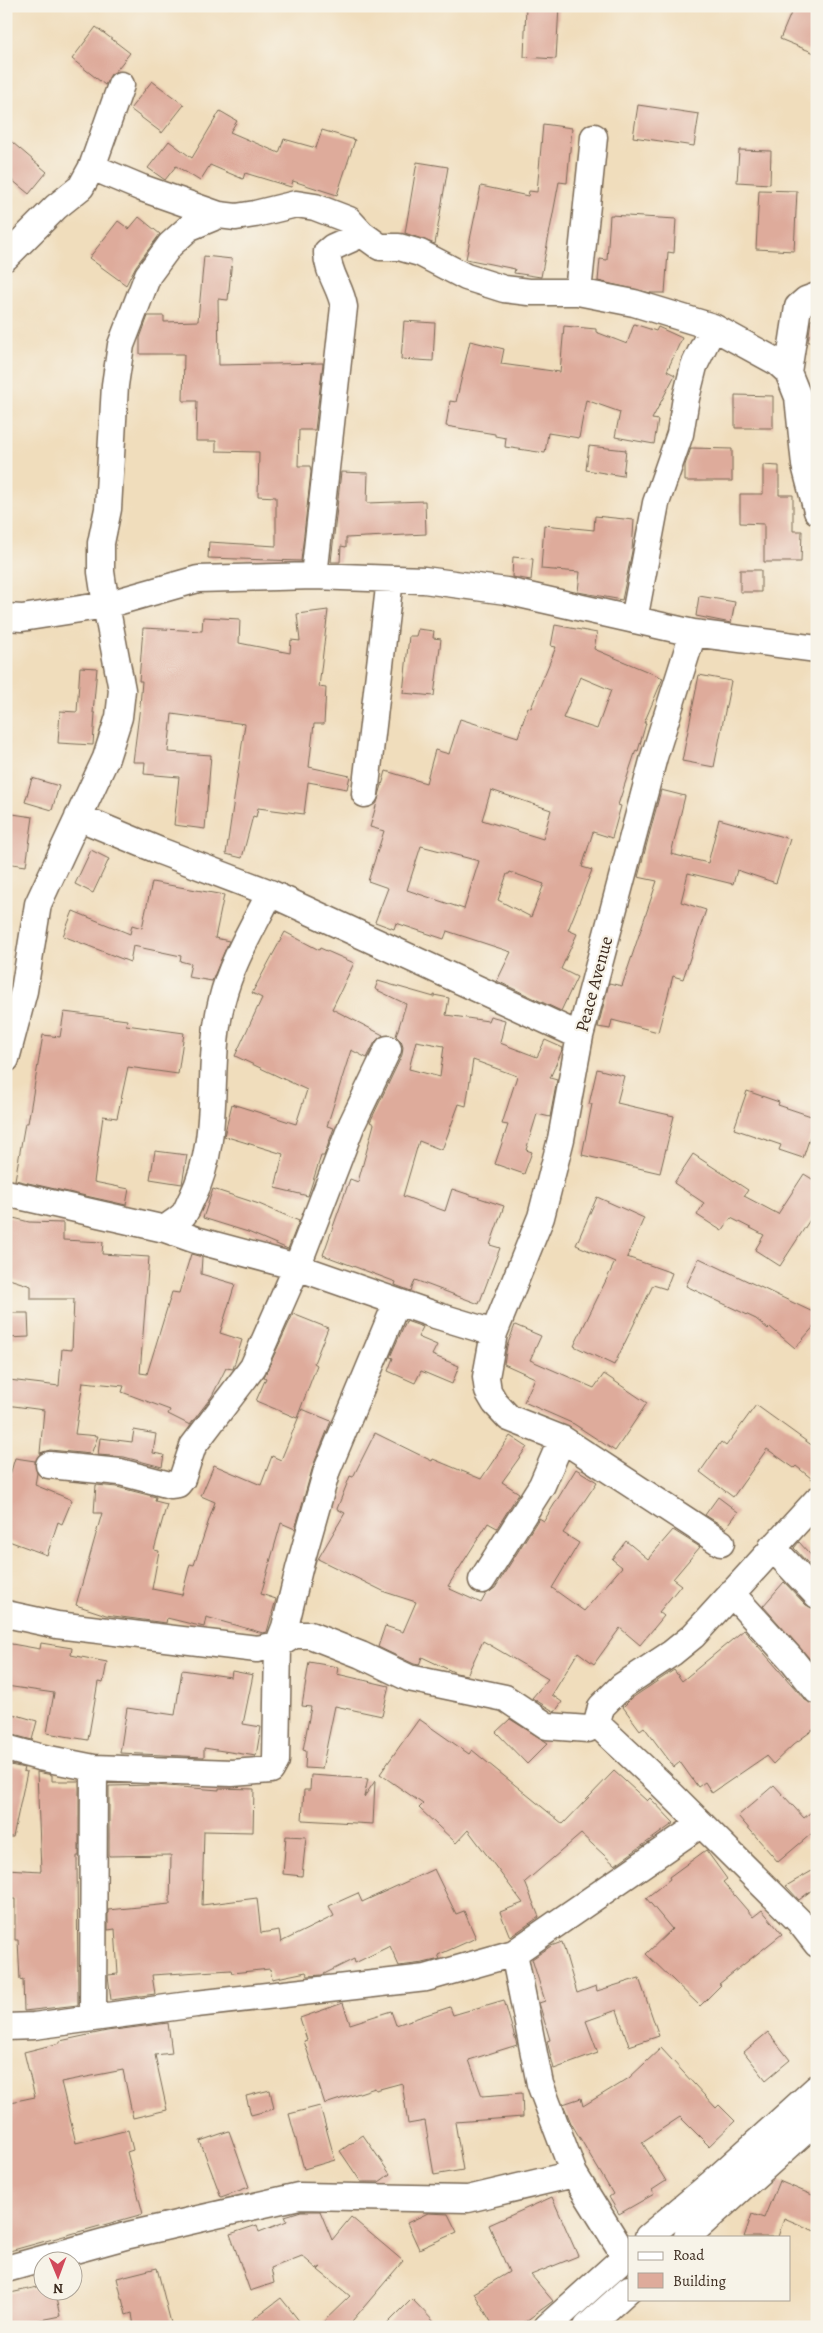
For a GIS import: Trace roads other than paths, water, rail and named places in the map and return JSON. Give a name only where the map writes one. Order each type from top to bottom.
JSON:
[{"type":"street","points":[[6,257],[56,207],[81,187],[92,167],[121,85]]},
{"type":"street","points":[[578,292],[594,137]]},
{"type":"street","points":[[92,167],[142,188],[219,215],[236,217],[296,204],[316,207],[349,220],[362,234],[380,247],[399,247],[420,253],[466,277],[504,289],[529,292],[578,292],[634,303],[713,327],[777,362],[788,372],[798,397],[805,465],[817,511]]},
{"type":"street","points":[[6,1059],[24,991],[38,904],[106,758],[119,717],[122,690],[101,572],[101,543],[108,509],[115,385],[121,345],[148,274],[170,244],[190,227],[219,215]]},
{"type":"street","points":[[314,576],[344,307],[342,295],[332,279],[327,252],[333,247],[362,234]]},
{"type":"street","points":[[788,372],[798,307],[806,300],[817,296]]},
{"type":"street","points":[[634,620],[656,503],[680,434],[694,366],[713,327]]},
{"type":"street","points":[[6,617],[22,618],[106,605],[198,579],[314,576],[424,580],[506,590],[693,633],[817,649]]},
{"type":"street","points":[[365,794],[390,579]]},
{"type":"street","name":"Peace Avenue","points":[[693,633],[654,757],[580,1036],[561,1139],[541,1217],[494,1333],[486,1377],[488,1391],[495,1403],[510,1418],[562,1439],[721,1543]]},
{"type":"street","points":[[78,817],[160,852],[270,893],[580,1036]]},
{"type":"street","points":[[165,1229],[183,1215],[197,1187],[209,1148],[214,1087],[215,1035],[222,999],[270,893]]},
{"type":"street","points":[[49,1465],[120,1472],[156,1483],[178,1484],[182,1479],[193,1446],[253,1366],[297,1267],[352,1124],[388,1049]]},
{"type":"street","points":[[6,1193],[165,1229],[196,1240],[297,1267],[494,1333]]},
{"type":"street","points":[[6,1748],[94,1768],[232,1773],[271,1770],[276,1761],[278,1645],[285,1627],[327,1470],[397,1302]]},
{"type":"street","points":[[482,1580],[542,1485],[562,1439]]},
{"type":"street","points":[[598,1724],[601,1707],[622,1686],[672,1653],[693,1636],[730,1593],[817,1500]]},
{"type":"street","points":[[772,1547],[817,1595]]},
{"type":"street","points":[[730,1593],[793,1661],[817,1691]]},
{"type":"street","points":[[6,1614],[57,1625],[159,1639],[257,1649],[278,1645],[294,1635],[310,1635],[361,1655],[409,1678],[505,1698],[547,1726],[588,1729],[598,1724]]},
{"type":"street","points":[[598,1724],[799,1921],[817,1944]]},
{"type":"street","points":[[93,2018],[94,1768]]},
{"type":"street","points":[[6,2027],[34,2026],[196,2004],[426,1978],[514,1953],[701,1824]]},
{"type":"street","points":[[514,1953],[540,2084],[574,2174],[627,2255],[547,2327]]},
{"type":"street","points":[[649,2236],[712,2183],[817,2088]]},
{"type":"street","points":[[688,2236],[817,2120]]},
{"type":"street","points":[[6,2268],[129,2235],[299,2196],[468,2198],[574,2174]]},
{"type":"street","points":[[587,2327],[628,2290]]}]
